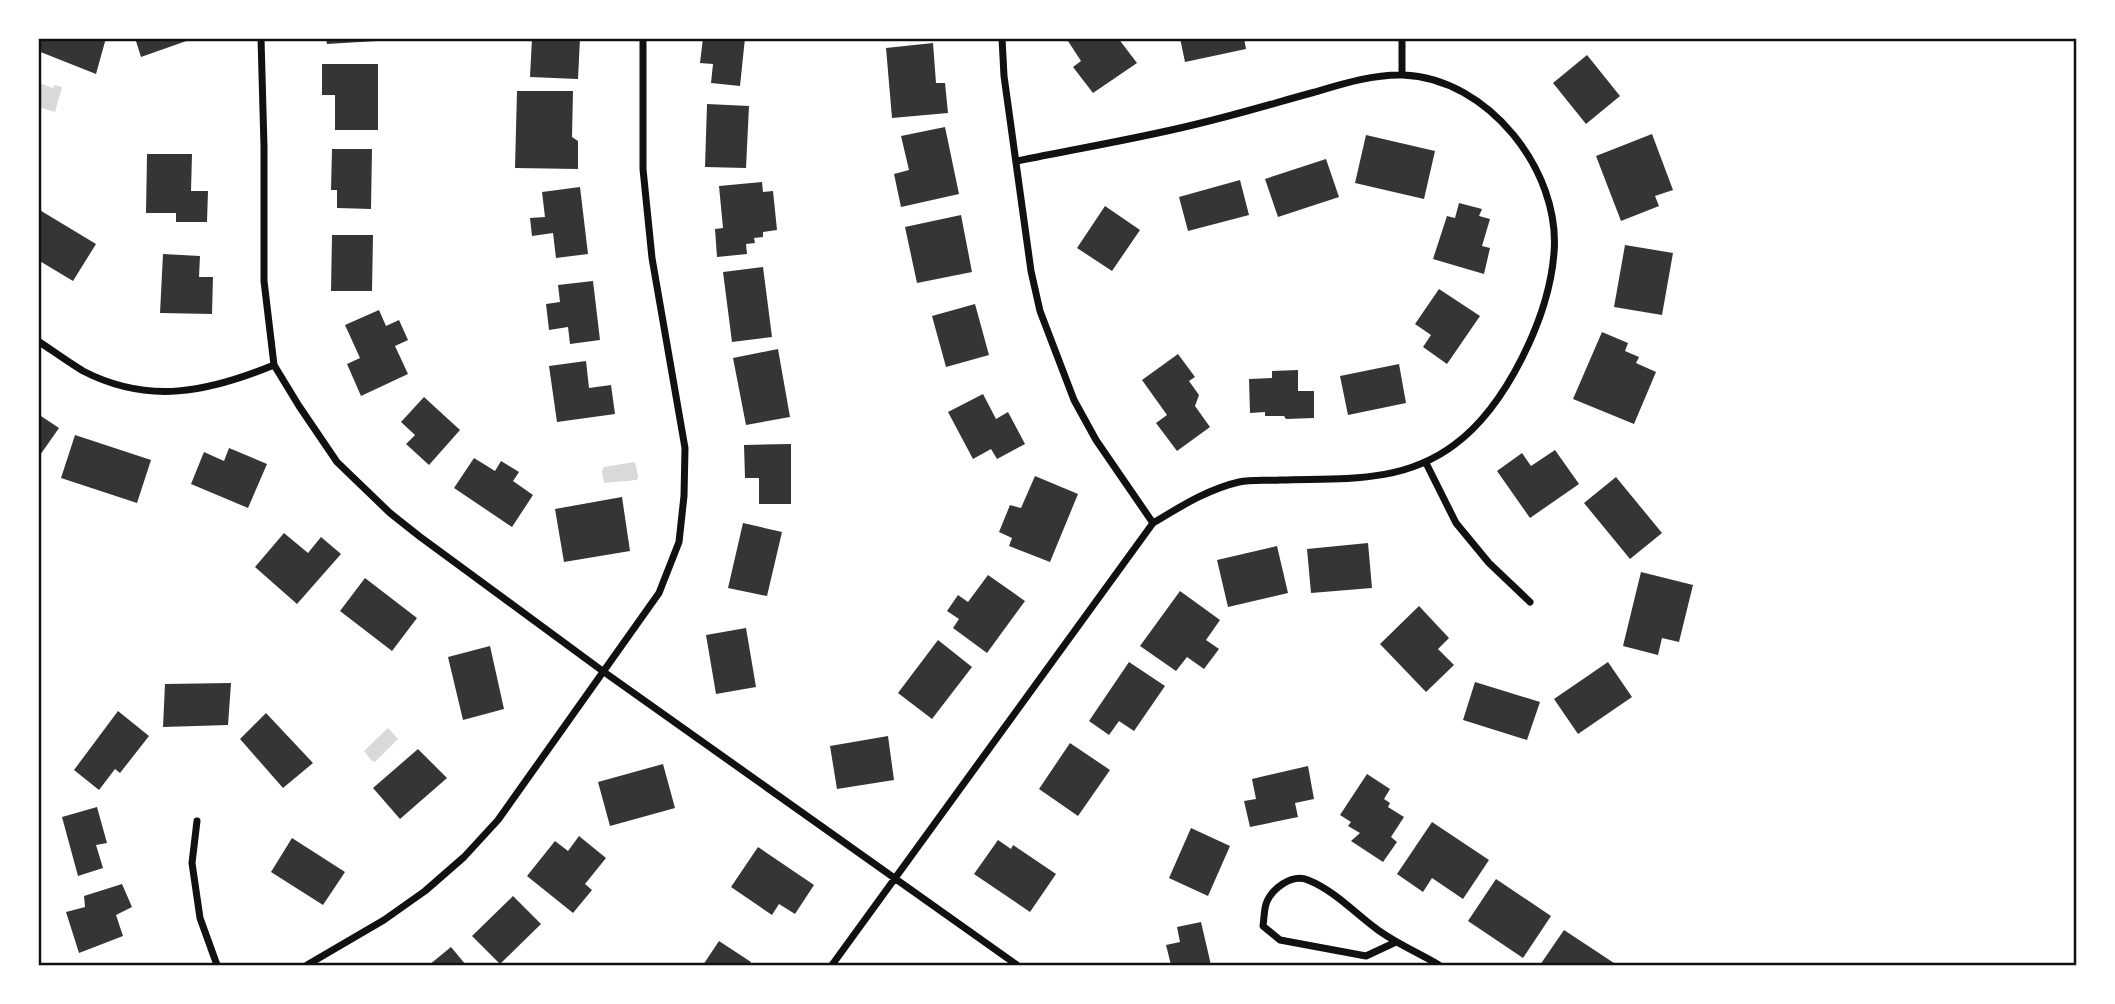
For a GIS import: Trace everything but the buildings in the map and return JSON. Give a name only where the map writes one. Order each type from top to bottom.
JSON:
[{"type":"street","points":[[261,38],[264,281],[274,365],[337,462],[390,513],[604,672],[1017,965]]},
{"type":"street","points":[[307,965],[384,920],[425,891],[464,857],[498,820],[659,593],[679,542],[685,448],[652,258],[643,169],[643,38]]},
{"type":"street","points":[[1002,38],[1004,76],[1031,271],[1040,311],[1074,401],[1096,440],[1153,523]]},
{"type":"street","points":[[1402,38],[1402,75]]},
{"type":"street","points":[[832,965],[1153,523],[1195,499],[1240,482],[1380,477],[1426,463],[1455,444],[1487,415],[1505,390],[1533,331],[1552,278],[1555,239],[1550,205],[1538,171],[1517,139],[1489,110],[1462,93],[1433,80],[1402,75],[1351,82],[1202,123],[1017,161]]},
{"type":"street","points":[[38,341],[83,370],[125,388],[169,393],[207,388],[274,365]]},
{"type":"street","points":[[1426,463],[1456,523],[1489,564],[1530,602]]},
{"type":"street","points":[[197,821],[192,863],[200,918],[217,965]]},
{"type":"street","points":[[1396,942],[1366,956],[1280,940],[1263,926],[1266,903],[1275,890],[1289,880],[1306,878],[1356,910],[1396,942],[1439,965]]},
{"type":"shaded area","points":[[39,83],[53,88],[54,85],[62,87],[55,112],[39,107]]},
{"type":"shaded area","points":[[635,462],[637,480],[604,483],[604,467]]},
{"type":"shaded area","points":[[388,728],[398,739],[375,762],[372,761],[364,751]]}]
